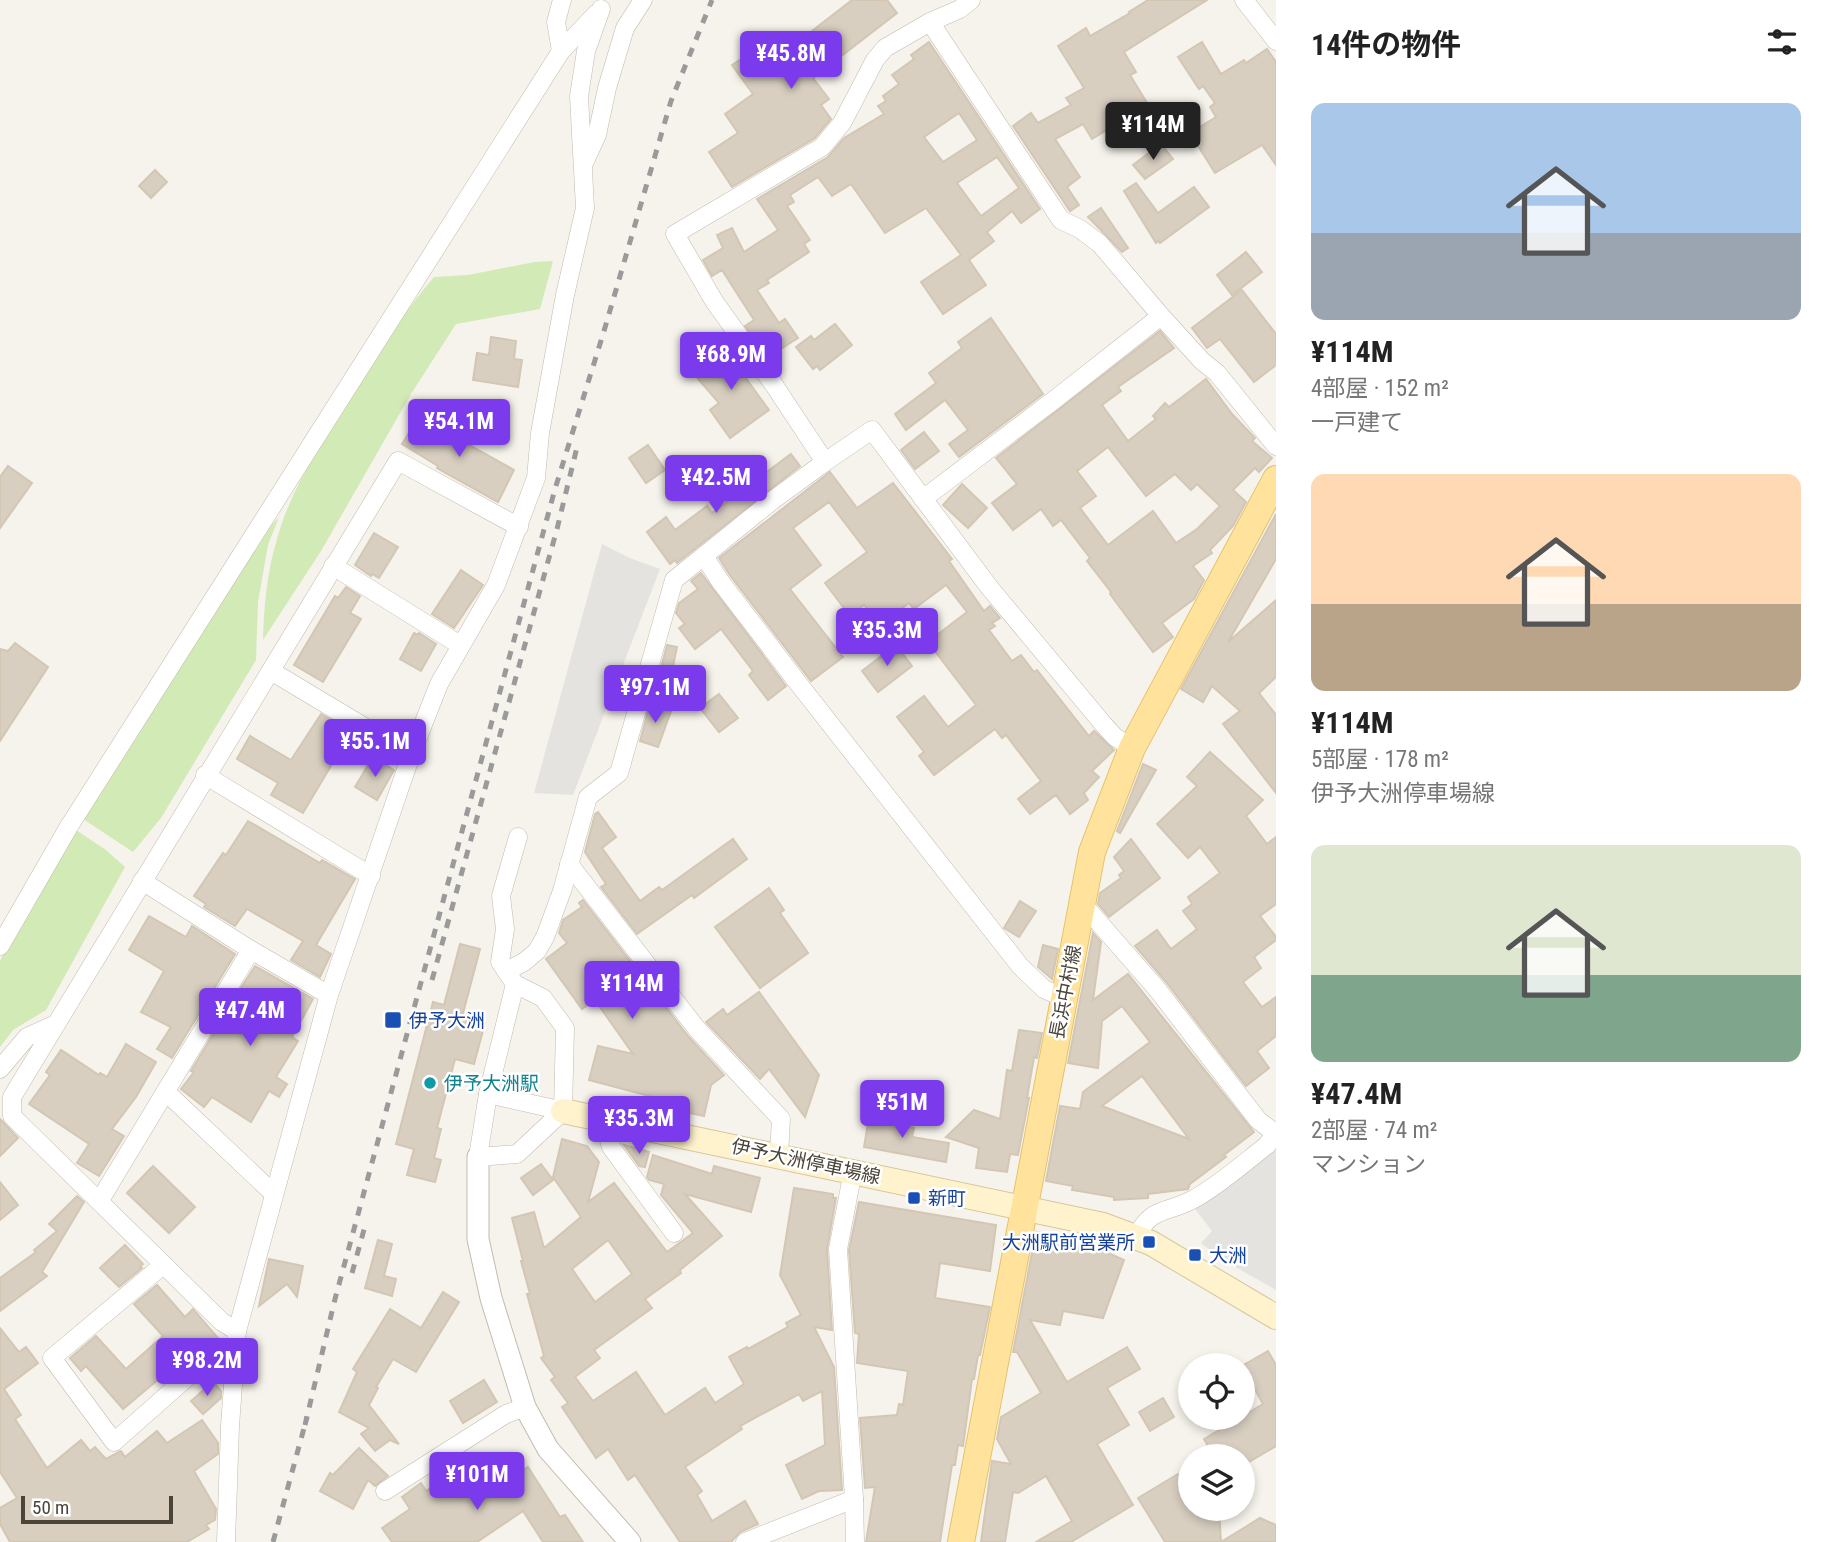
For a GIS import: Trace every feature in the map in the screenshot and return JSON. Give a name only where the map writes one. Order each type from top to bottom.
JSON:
[{"type":"main road","name":"長浜中村線","points":[[961,1542],[1092,852],[1132,748],[1276,479]]},
{"type":"main road","name":"伊予大洲停車場線","points":[[563,1111],[1103,1225],[1151,1242],[1276,1317]]},
{"type":"street","points":[[561,51],[556,22],[562,0]]},
{"type":"street","points":[[584,165],[597,135],[607,88],[625,27],[643,0]]},
{"type":"street","points":[[825,462],[774,384],[714,301],[675,234],[822,146],[842,123],[875,60],[886,48],[930,22],[960,9],[971,0]]},
{"type":"street","points":[[1244,0],[1273,33]]},
{"type":"street","points":[[0,946],[68,828],[561,51],[604,5]]},
{"type":"street","points":[[226,1542],[237,1331],[329,995],[411,755],[439,684],[496,585],[536,478],[540,433],[565,295],[585,208],[579,96],[586,51],[604,5]]},
{"type":"street","points":[[930,22],[1061,220],[1080,229],[1100,244],[1161,316],[1202,361],[1217,373],[1276,446]]},
{"type":"street","points":[[923,499],[1161,316]]},
{"type":"street","points":[[630,1542],[548,1449],[525,1407],[491,1298],[478,1239],[478,1157],[510,978],[537,951],[562,891],[588,797],[619,773],[674,580],[773,500],[872,430],[989,587],[1104,725],[1115,737],[1132,748]]},
{"type":"street","points":[[237,1331],[222,1322],[12,1116],[12,1097],[398,461],[519,527]]},
{"type":"street","points":[[704,556],[798,683],[1020,966],[1044,989],[1064,998]]},
{"type":"street","points":[[332,566],[460,645]]},
{"type":"street","points":[[271,671],[411,755]]},
{"type":"street","points":[[205,775],[371,876]]},
{"type":"street","points":[[478,1157],[517,1154],[563,1111],[565,1028],[543,998],[510,978],[500,962],[505,929],[501,896],[518,836]]},
{"type":"street","points":[[569,864],[697,1030],[781,1119],[779,1155]]},
{"type":"street","points":[[142,881],[251,950],[329,995]]},
{"type":"street","points":[[1081,908],[1088,910],[1157,989],[1258,1120],[1276,1133],[1267,1145],[1193,1200],[1144,1221],[1136,1237]]},
{"type":"street","points":[[100,1200],[251,950]]},
{"type":"street","points":[[0,1069],[27,1037],[56,1024]]},
{"type":"street","points":[[166,1092],[274,1194]]},
{"type":"street","points":[[488,1094],[563,1111]]},
{"type":"street","points":[[603,1119],[611,1147],[674,1233]]},
{"type":"street","points":[[853,1171],[838,1249],[855,1542]]},
{"type":"street","points":[[163,1265],[52,1358],[114,1442],[209,1358],[221,1352],[237,1351]]},
{"type":"street","points":[[386,1491],[506,1414],[525,1407]]},
{"type":"street","points":[[745,1542],[854,1499]]},
{"type":"green space","points":[[553,261],[540,309],[456,324],[411,394],[321,551],[263,640],[271,564],[290,502],[318,451],[410,306],[434,277],[468,275]]},
{"type":"green space","points":[[279,517],[268,545],[258,602],[256,660],[161,818],[133,852],[83,819],[259,539]]},
{"type":"green space","points":[[76,830],[106,850],[125,867],[46,1010],[13,1030],[0,1047],[0,961],[19,922]]},
{"type":"shaded area","points":[[602,544],[660,569],[573,795],[534,793]]},
{"type":"shaded area","points":[[1276,1149],[1276,1290],[1223,1260],[1201,1243],[1212,1231],[1195,1209]]},
{"type":"building","points":[[852,0],[887,0],[897,13],[813,78],[829,99],[821,105],[831,119],[815,138],[732,187],[709,152],[738,133],[725,114],[753,94],[732,65],[752,52],[757,59],[784,40],[790,48]]},
{"type":"building","points":[[1148,0],[1207,0],[1124,52],[1136,72],[1130,75],[1155,116],[1114,142],[1107,130],[1092,139],[1083,124],[1055,139],[1080,177],[1067,187],[1079,205],[1070,211],[1013,126],[1031,113],[1038,123],[1071,105],[1066,98],[1084,88],[1058,46],[1086,28],[1090,36]]},
{"type":"building","points":[[929,42],[1040,209],[1021,223],[1012,211],[987,232],[994,241],[969,260],[986,285],[943,314],[921,282],[961,255],[926,208],[885,233],[851,184],[832,196],[818,177],[790,195],[794,202],[787,206],[810,240],[804,244],[809,252],[767,280],[769,283],[757,290],[779,323],[785,319],[798,338],[776,352],[767,340],[760,346],[745,326],[754,320],[722,270],[712,276],[703,260],[723,248],[717,235],[732,228],[744,252],[778,230],[757,199],[828,157],[844,138],[884,114],[878,106],[886,101],[883,96],[899,84],[892,75],[914,59],[911,55]],"holes":[[[959,113],[977,140],[943,162],[924,137]],[[997,157],[1019,188],[981,216],[957,183]]]},
{"type":"building","points":[[1202,42],[1221,74],[1244,60],[1246,63],[1267,49],[1276,62],[1276,165],[1262,145],[1215,173],[1190,133],[1216,117],[1210,107],[1215,103],[1203,86],[1199,89],[1178,57]]},
{"type":"building","points":[[1161,144],[1173,159],[1145,179],[1133,165]]},
{"type":"building","points":[[155,170],[167,182],[151,198],[139,186]]},
{"type":"building","points":[[1136,183],[1158,213],[1194,187],[1209,207],[1160,243],[1156,243],[1124,191]]},
{"type":"building","points":[[1101,208],[1128,248],[1122,252],[1088,217]]},
{"type":"building","points":[[1246,252],[1262,272],[1232,295],[1217,275]]},
{"type":"building","points":[[1242,290],[1276,334],[1276,365],[1254,382],[1220,339],[1207,348],[1192,328]]},
{"type":"building","points":[[991,318],[1043,394],[959,457],[949,444],[968,430],[945,400],[906,430],[895,414],[936,383],[929,373],[962,348],[958,342]]},
{"type":"building","points":[[835,324],[852,345],[820,370],[817,366],[813,369],[796,347],[811,336],[814,340]]},
{"type":"building","points":[[1160,331],[1174,348],[1118,387],[1121,391],[1102,405],[1128,441],[1156,419],[1153,416],[1165,403],[1169,407],[1206,379],[1232,414],[1255,438],[1252,441],[1272,458],[1259,472],[1255,468],[1233,490],[1246,502],[1233,526],[1210,550],[1212,553],[1193,566],[1204,580],[1194,599],[1162,623],[1173,637],[1153,652],[1087,561],[1090,558],[1061,520],[1053,526],[1041,509],[1013,530],[992,503],[1017,484],[996,458]],"holes":[[[1108,447],[1146,496],[1175,474],[1191,490],[1197,484],[1220,506],[1197,529],[1176,543],[1153,511],[1108,545],[1080,508],[1096,496],[1077,471]]]},
{"type":"building","points":[[491,337],[516,341],[514,359],[522,360],[518,387],[473,380],[477,353],[489,355]]},
{"type":"building","points":[[730,343],[743,361],[737,366],[769,410],[730,438],[710,410],[719,403],[694,374]]},
{"type":"building","points":[[419,417],[514,470],[498,502],[437,468],[438,466],[402,444]]},
{"type":"building","points":[[924,432],[939,451],[915,469],[901,450]]},
{"type":"building","points":[[648,445],[665,470],[646,483],[629,458]]},
{"type":"building","points":[[791,454],[800,466],[677,563],[675,560],[670,564],[647,532],[666,517],[675,530],[707,506],[712,513],[742,490],[739,486],[757,473],[760,477]]},
{"type":"building","points":[[8,466],[32,483],[0,528],[0,477]]},
{"type":"building","points":[[830,472],[857,508],[893,483],[952,559],[949,561],[984,611],[990,606],[1000,618],[992,623],[995,626],[989,630],[1012,661],[1021,655],[1034,672],[1037,670],[1089,736],[1094,731],[1114,750],[1092,771],[1099,777],[1084,793],[1088,800],[1070,814],[1056,795],[1030,814],[1018,799],[1041,781],[1006,735],[1002,738],[995,729],[934,775],[919,756],[924,752],[897,717],[924,696],[948,727],[976,705],[928,642],[967,612],[946,585],[914,609],[909,603],[880,625],[864,605],[850,616],[825,583],[867,552],[829,502],[793,528],[821,565],[790,589],[843,657],[811,681],[729,574],[719,558]]},
{"type":"building","points":[[962,484],[987,508],[968,528],[943,505]]},
{"type":"building","points":[[1276,514],[1276,559],[1228,642],[1276,600],[1276,677],[1259,693],[1276,715],[1276,793],[1223,724],[1240,711],[1212,686],[1203,702],[1181,689]]},
{"type":"building","points":[[374,533],[398,547],[379,578],[355,565]]},
{"type":"building","points":[[461,570],[483,585],[454,628],[432,614]]},
{"type":"building","points":[[701,573],[786,686],[768,700],[749,675],[753,671],[721,629],[695,649],[679,628],[685,624],[676,613],[679,603],[698,589],[691,581]]},
{"type":"building","points":[[346,587],[360,596],[350,613],[361,619],[323,682],[294,665],[335,596],[338,598]]},
{"type":"building","points":[[414,633],[419,633],[436,644],[421,671],[400,659]]},
{"type":"building","points":[[15,643],[48,667],[0,741],[0,649],[8,651]]},
{"type":"building","points":[[667,645],[677,647],[671,675],[660,672]]},
{"type":"building","points":[[896,645],[912,666],[878,692],[862,671]]},
{"type":"building","points":[[719,694],[738,718],[719,732],[700,708]]},
{"type":"building","points":[[650,704],[671,711],[658,747],[640,741]]},
{"type":"building","points":[[321,714],[336,723],[327,737],[330,738],[328,742],[341,749],[303,813],[271,795],[278,783],[237,759],[250,736],[291,760]]},
{"type":"building","points":[[1210,752],[1263,800],[1246,816],[1267,844],[1276,837],[1276,904],[1260,916],[1276,940],[1254,957],[1261,968],[1243,982],[1262,1007],[1276,997],[1276,1036],[1257,1051],[1269,1068],[1246,1086],[1135,946],[1157,930],[1171,949],[1197,929],[1183,911],[1192,904],[1188,897],[1220,873],[1200,847],[1188,858],[1157,824],[1197,786],[1187,777]]},
{"type":"building","points":[[373,757],[394,770],[377,800],[355,787]]},
{"type":"building","points":[[1143,764],[1156,770],[1120,833],[1117,831]]},
{"type":"building","points":[[598,812],[616,837],[602,848],[640,901],[659,887],[662,890],[733,839],[747,859],[694,898],[692,895],[637,934],[601,887],[606,884],[585,852],[595,814]]},
{"type":"building","points":[[248,821],[320,863],[322,860],[355,879],[316,945],[331,954],[320,977],[291,960],[303,941],[247,909],[235,926],[204,907],[206,904],[194,896]]},
{"type":"building","points":[[1131,839],[1160,878],[1109,917],[1098,904],[1100,893],[1121,878],[1119,875],[1124,871],[1114,857]]},
{"type":"building","points":[[769,888],[784,910],[780,913],[808,953],[760,988],[715,927]]},
{"type":"building","points":[[583,900],[688,1036],[724,1075],[711,1085],[704,1116],[656,1106],[657,1098],[589,1080],[598,1046],[633,1054],[595,1000],[582,1009],[546,959],[567,943],[559,933],[563,920],[582,907],[579,903]]},
{"type":"building","points":[[1020,901],[1036,911],[1019,937],[1004,928]]},
{"type":"building","points":[[149,916],[186,937],[192,926],[235,954],[172,1058],[157,1049],[171,1027],[141,1012],[164,971],[129,950]]},
{"type":"building","points":[[1093,933],[1101,942],[1093,1000],[1128,974],[1254,1132],[1190,1184],[1188,1189],[1148,1194],[1148,1198],[1114,1200],[1114,1197],[1072,1190],[1073,1186],[1046,1181],[1060,1106],[1080,1109],[1083,1092],[1150,1042],[1122,1006],[1102,1021],[1098,1068],[1068,1063]],"holes":[[[1142,1076],[1189,1139],[1102,1106]]]},
{"type":"building","name":"伊予大洲駅","points":[[460,944],[480,949],[462,1017],[485,1023],[474,1064],[455,1059],[437,1128],[441,1129],[434,1158],[441,1160],[435,1182],[407,1175],[414,1149],[396,1144],[433,1002],[444,1005]]},
{"type":"building","points":[[1043,945],[1058,949],[1052,979],[1038,967]]},
{"type":"building","points":[[255,966],[313,999],[292,1037],[298,1041],[276,1077],[287,1084],[279,1097],[269,1091],[251,1122],[212,1097],[204,1107],[181,1089],[194,1072],[191,1071],[220,1023],[229,1030],[249,998],[239,991]]},
{"type":"building","points":[[759,992],[819,1075],[805,1117],[769,1069],[760,1079],[706,1022],[723,1009],[727,1015]]},
{"type":"building","points":[[1019,1030],[1042,1033],[1037,1058],[1034,1057],[1018,1155],[1010,1154],[1007,1172],[976,1168],[979,1148],[946,1137],[974,1110],[1000,1119],[1007,1070],[1012,1071]]},
{"type":"building","points":[[126,1044],[156,1062],[136,1097],[112,1129],[124,1136],[99,1176],[77,1163],[89,1144],[29,1104],[50,1075],[46,1072],[61,1050],[99,1075],[100,1073],[107,1077]]},
{"type":"building","points":[[869,1117],[905,1122],[904,1126],[914,1128],[912,1137],[949,1143],[946,1162],[864,1147]]},
{"type":"building","points":[[0,1119],[18,1138],[0,1156]]},
{"type":"building","points":[[562,1139],[587,1146],[599,1162],[588,1202],[614,1183],[667,1252],[693,1233],[661,1195],[664,1184],[647,1177],[653,1155],[712,1174],[714,1166],[760,1178],[751,1212],[685,1194],[722,1236],[680,1270],[681,1273],[645,1299],[652,1308],[594,1350],[600,1358],[575,1377],[593,1401],[636,1372],[665,1415],[705,1388],[715,1403],[744,1384],[729,1357],[788,1327],[786,1323],[801,1315],[780,1275],[794,1188],[833,1194],[833,1198],[836,1198],[827,1249],[832,1330],[814,1327],[834,1367],[842,1490],[819,1491],[802,1499],[786,1465],[825,1445],[822,1391],[803,1401],[799,1394],[740,1426],[742,1429],[685,1467],[702,1491],[697,1495],[712,1521],[745,1501],[758,1524],[740,1532],[731,1542],[680,1542],[635,1475],[628,1480],[608,1449],[596,1458],[562,1407],[568,1403],[551,1380],[555,1377],[541,1358],[544,1356],[527,1294],[530,1294],[512,1218],[534,1212],[544,1248],[581,1217],[553,1177]],"holes":[[[608,1240],[632,1274],[595,1302],[572,1269]]]},
{"type":"building","points":[[624,1145],[649,1152],[645,1167],[639,1166]]},
{"type":"building","points":[[541,1164],[553,1180],[533,1195],[521,1178]]},
{"type":"building","points":[[153,1166],[195,1207],[169,1233],[127,1193]]},
{"type":"building","points":[[0,1182],[18,1205],[0,1220]]},
{"type":"building","points":[[77,1196],[84,1202],[42,1272],[47,1276],[0,1311],[0,1278],[36,1252],[34,1250],[57,1231],[49,1224]]},
{"type":"building","points":[[859,1202],[996,1225],[990,1271],[940,1263],[935,1298],[990,1307],[972,1379],[963,1446],[958,1445],[955,1465],[952,1465],[940,1542],[866,1542],[875,1487],[865,1488],[860,1418],[897,1415],[899,1404],[903,1405],[908,1371],[857,1363],[859,1334],[855,1333],[849,1250]]},
{"type":"building","points":[[1036,1232],[1073,1238],[1072,1245],[1099,1249],[1124,1260],[1103,1318],[1063,1311],[1060,1325],[1030,1320],[1067,1382],[1127,1347],[1140,1369],[1107,1388],[1129,1425],[1097,1444],[1133,1505],[1071,1542],[1036,1542],[1072,1521],[1046,1476],[1018,1493],[1013,1492],[1005,1542],[981,1542],[992,1461],[1011,1464],[997,1439],[1001,1417],[1041,1393],[1017,1352],[1013,1352]]},
{"type":"building","points":[[378,1240],[392,1244],[384,1276],[396,1279],[392,1296],[365,1288]]},
{"type":"building","points":[[125,1245],[143,1264],[140,1266],[142,1268],[119,1287],[100,1268]]},
{"type":"building","points":[[269,1259],[303,1266],[297,1297],[287,1284],[259,1306]]},
{"type":"building","points":[[157,1285],[185,1317],[193,1309],[218,1338],[189,1359],[186,1356],[123,1409],[86,1366],[81,1371],[70,1358],[96,1336],[126,1369],[163,1336],[134,1304]]},
{"type":"building","points":[[443,1292],[459,1302],[416,1372],[393,1359],[376,1387],[378,1388],[369,1405],[399,1444],[390,1440],[375,1451],[361,1434],[369,1428],[339,1412],[357,1372],[353,1369],[390,1309],[421,1328]]},
{"type":"building","points":[[0,1328],[19,1352],[26,1347],[38,1363],[4,1389],[21,1415],[15,1419],[47,1468],[81,1440],[90,1451],[95,1447],[106,1459],[121,1451],[125,1457],[157,1431],[167,1443],[202,1420],[218,1443],[218,1454],[194,1471],[216,1509],[215,1520],[206,1525],[209,1529],[187,1542],[10,1542],[0,1524],[0,1508],[17,1498],[0,1472]]},
{"type":"building","points":[[1268,1351],[1276,1365],[1276,1446],[1255,1458],[1255,1444],[1207,1444],[1204,1439],[1219,1430],[1255,1430],[1255,1409],[1263,1404],[1255,1390],[1255,1358]]},
{"type":"building","points":[[484,1380],[497,1402],[463,1423],[450,1401]]},
{"type":"building","points":[[213,1382],[221,1391],[221,1398],[203,1414],[191,1401]]},
{"type":"building","points":[[1163,1398],[1174,1417],[1150,1431],[1139,1412]]},
{"type":"building","points":[[359,1448],[388,1476],[375,1486],[368,1480],[353,1509],[320,1491],[330,1473],[333,1475]]},
{"type":"building","points":[[528,1467],[560,1517],[565,1515],[583,1542],[543,1542],[523,1511],[477,1542],[392,1542],[382,1528],[410,1509],[402,1497],[421,1483],[426,1491],[457,1470],[479,1502]]},
{"type":"building","points":[[1178,1474],[1178,1521],[1220,1521],[1221,1542],[1165,1542],[1138,1498]]},
{"type":"building","points":[[1260,1518],[1276,1525],[1276,1542],[1221,1542]]},
{"type":"railway","points":[[305,1425],[335,1299],[555,489],[671,101],[712,0]]},
{"type":"railway","points":[[432,980],[557,529],[578,443]]},
{"type":"railway","points":[[352,1273],[365,1226]]},
{"type":"railway","points":[[273,1542],[307,1417]]},
{"type":"place","name":"伊予大洲","points":[[393,1020]]},
{"type":"place","name":"伊予大洲駅","points":[[430,1083]]},
{"type":"place","name":"新町","points":[[914,1198]]},
{"type":"place","name":"大洲駅前営業所","points":[[1149,1242]]},
{"type":"place","name":"大洲","points":[[1195,1255]]}]
